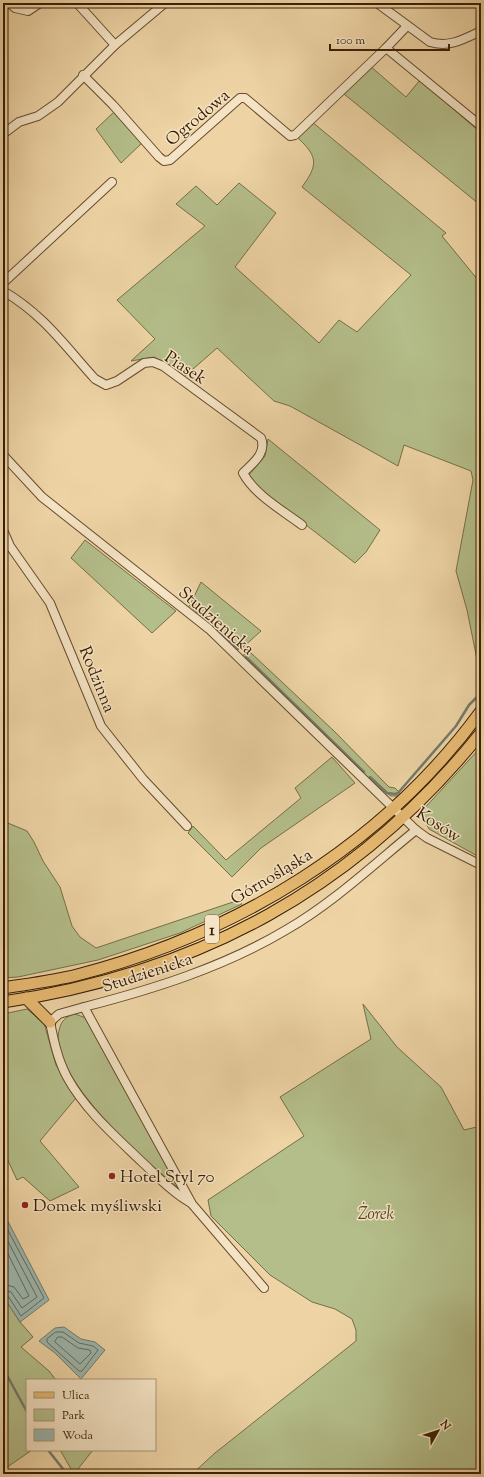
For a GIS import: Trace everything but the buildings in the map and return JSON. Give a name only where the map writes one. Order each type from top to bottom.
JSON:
[{"type":"main road","name":"Górnośląska","points":[[3,988],[76,976],[157,952],[211,930],[267,901],[316,870],[346,848],[392,809],[430,773],[481,711]]},
{"type":"main road","name":"Górnośląska","points":[[3,1002],[79,988],[136,973],[213,943],[274,912],[354,859],[403,818],[439,782],[481,733]]},
{"type":"main road","points":[[26,998],[50,1022]]},
{"type":"street","points":[[9,3],[15,8],[28,11],[40,3]]},
{"type":"street","points":[[77,3],[115,45]]},
{"type":"street","points":[[3,134],[19,122],[38,116],[58,102],[83,75],[115,45],[165,3]]},
{"type":"street","points":[[377,3],[430,42],[438,45],[449,45],[481,31]]},
{"type":"street","name":"Ogrodowa","points":[[83,75],[113,104],[164,161],[170,160],[240,98],[245,98],[290,136],[295,135],[407,26]]},
{"type":"street","points":[[386,48],[481,126]]},
{"type":"street","points":[[3,283],[112,182]]},
{"type":"street","name":"Piasek","points":[[3,291],[28,306],[42,318],[95,379],[106,385],[122,378],[144,363],[153,362],[163,366],[261,438],[264,445],[262,452],[243,473],[262,495],[302,525]]},
{"type":"street","name":"Studzienicka","points":[[3,455],[42,497],[214,634],[392,809],[403,818]]},
{"type":"street","name":"Rodzinna","points":[[3,530],[10,546],[50,604],[101,726],[143,779],[187,826]]},
{"type":"street","name":"Kosów","points":[[403,818],[416,830],[428,838],[481,865]]},
{"type":"street","name":"Studzienicka","points":[[50,1022],[59,1014],[133,994],[197,973],[244,952],[286,930],[326,903],[416,830]]},
{"type":"street","name":"Studzienicka","points":[[84,1007],[192,1204],[264,1288]]},
{"type":"street","points":[[50,1022],[58,1058],[67,1078],[79,1096],[97,1117],[149,1168],[185,1200],[192,1204]]},
{"type":"green space","points":[[370,66],[406,97],[420,80],[481,133],[481,203],[479,204],[344,94]]},
{"type":"green space","points":[[114,112],[142,143],[121,163],[96,129]]},
{"type":"green space","points":[[311,121],[446,233],[442,236],[478,280],[481,278],[481,679],[467,610],[456,571],[473,480],[471,471],[404,445],[398,466],[290,406],[274,401],[217,348],[184,377],[154,357],[131,361],[155,339],[117,300],[205,226],[176,204],[196,186],[217,205],[239,183],[276,213],[235,267],[319,343],[339,320],[357,332],[411,275],[302,187],[311,173],[314,162],[313,156],[299,139],[298,134]]},
{"type":"green space","points":[[268,439],[380,530],[366,552],[355,563],[256,486],[248,476],[265,456]]},
{"type":"green space","points":[[85,540],[176,611],[152,633],[71,558]]},
{"type":"green space","points":[[201,582],[261,631],[241,649],[190,605]]},
{"type":"green space","points":[[250,646],[250,652],[334,731],[389,787],[395,788],[401,794],[398,796],[391,796],[376,786],[243,656]]},
{"type":"green space","points":[[481,747],[481,858],[429,829],[420,813]]},
{"type":"green space","points":[[332,757],[355,783],[261,848],[232,877],[188,833],[193,826],[226,860],[301,798],[295,788]]},
{"type":"green space","points":[[3,821],[27,831],[43,861],[60,887],[72,926],[80,937],[96,948],[239,900],[242,904],[180,933],[98,960],[18,977],[3,978]]},
{"type":"green space","name":"Żorek","points":[[363,1004],[397,1047],[441,1087],[464,1130],[481,1126],[481,1474],[192,1474],[215,1453],[356,1341],[356,1330],[352,1319],[335,1309],[312,1302],[270,1275],[211,1216],[208,1200],[304,1136],[280,1097],[371,1039]]},
{"type":"green space","points":[[27,1009],[44,1023],[56,1065],[76,1098],[40,1141],[79,1187],[50,1201],[23,1177],[17,1180],[3,1150],[3,1014]]},
{"type":"green space","points":[[75,1014],[86,1018],[182,1191],[124,1140],[82,1092],[67,1068],[59,1046],[60,1027],[66,1018]]},
{"type":"green space","points":[[3,1296],[20,1322],[33,1337],[21,1347],[49,1371],[55,1379],[26,1379],[26,1451],[31,1451],[3,1470]]},
{"type":"green space","points":[[61,1451],[92,1451],[74,1474]]},
{"type":"water","points":[[3,1212],[49,1300],[20,1322],[3,1296]]},
{"type":"water","points":[[64,1327],[81,1339],[95,1342],[105,1350],[81,1379],[55,1353],[39,1341],[55,1328]]},
{"type":"waterway","points":[[190,605],[238,649]]},
{"type":"waterway","points":[[246,657],[364,772]]},
{"type":"waterway","points":[[370,777],[387,793],[398,793],[456,726],[469,705],[481,693]]},
{"type":"waterway","points":[[3,1368],[26,1410]]},
{"type":"waterway","points":[[49,1451],[67,1474]]},
{"type":"place","name":"Hotel Styl 70","points":[[112,1176]]},
{"type":"place","name":"Domek myśliwski","points":[[25,1205]]}]
